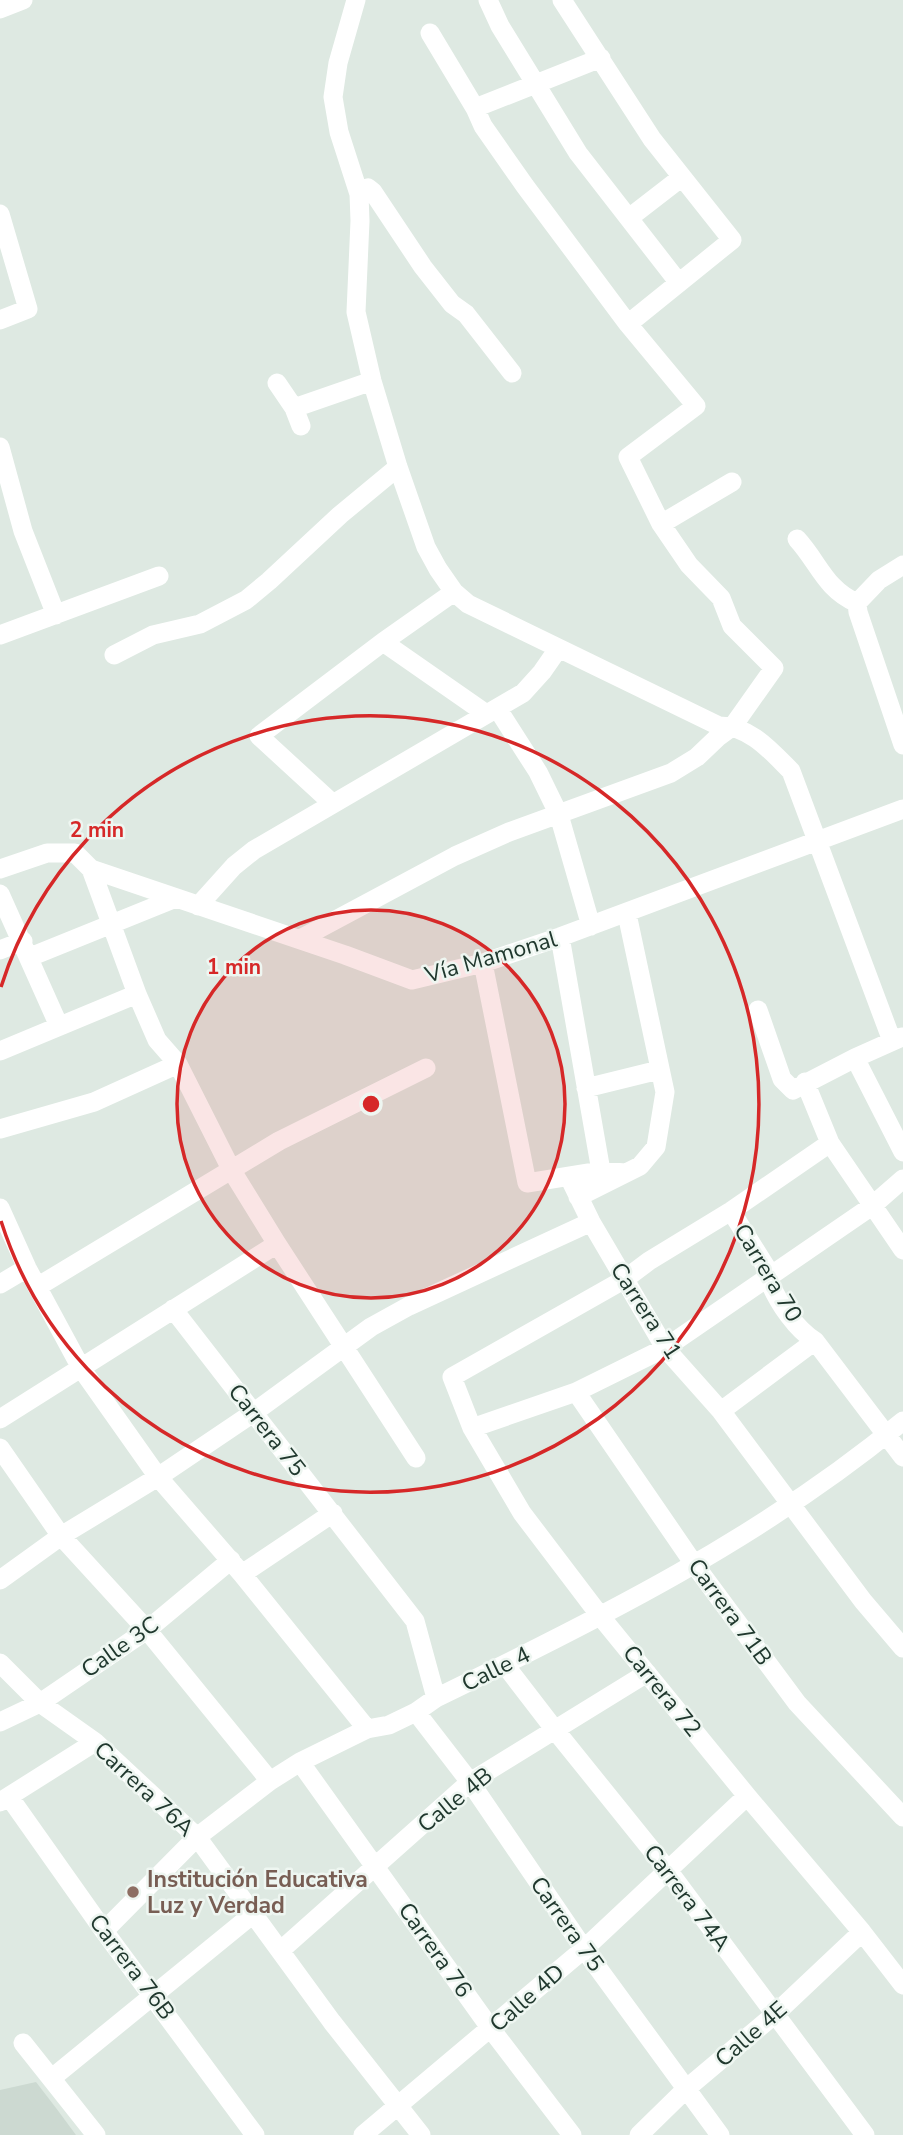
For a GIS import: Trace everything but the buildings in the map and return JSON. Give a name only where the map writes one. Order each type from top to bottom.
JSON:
[{"type":"street","points":[[0,9],[23,0]]},
{"type":"street","points":[[356,0],[338,63],[333,97],[339,132],[359,194],[356,312],[372,381],[426,547],[454,592],[468,604],[719,726],[742,729],[768,747],[790,771],[898,1039],[793,1090],[782,1079],[758,1010]]},
{"type":"street","points":[[488,0],[500,26],[578,153],[679,283]]},
{"type":"street","points":[[562,0],[652,139],[732,240],[628,324]]},
{"type":"street","points":[[300,939],[439,863],[509,832],[671,773],[697,757],[733,726],[774,668],[732,626],[721,598],[689,565],[661,524],[628,457],[696,406],[628,324],[525,186],[483,126],[430,33]]},
{"type":"street","points":[[475,108],[601,58]]},
{"type":"street","points":[[629,218],[682,177]]},
{"type":"street","points":[[359,194],[368,188],[373,192],[423,267],[452,304],[466,314],[512,373]]},
{"type":"street","points":[[0,214],[28,309],[0,320]]},
{"type":"street","points":[[277,383],[298,417],[372,381]]},
{"type":"street","points":[[0,447],[6,492],[56,615]]},
{"type":"street","points":[[114,654],[153,635],[200,624],[246,600],[398,467]]},
{"type":"street","points":[[661,524],[732,482]]},
{"type":"street","points":[[797,539],[831,587],[843,597],[857,603],[899,723],[903,745]]},
{"type":"street","points":[[857,603],[879,580],[903,565]]},
{"type":"street","points":[[0,635],[159,576]]},
{"type":"street","points":[[332,803],[259,736],[454,592]]},
{"type":"street","points":[[383,642],[491,711],[538,772],[558,815],[591,926]]},
{"type":"street","points":[[198,906],[234,866],[254,850],[528,688],[558,649]]},
{"type":"street","name":"Vía Mamonal","points":[[0,869],[47,853],[75,853],[91,869],[300,939],[412,980],[483,962],[627,914],[903,809]]},
{"type":"street","points":[[91,869],[157,1040],[178,1064],[232,1171],[277,1244],[416,1458]]},
{"type":"street","points":[[0,894],[59,1026]]},
{"type":"street","points":[[0,950],[26,949],[113,925],[176,898]]},
{"type":"street","points":[[578,1197],[640,1166],[656,1147],[664,1092],[627,914]]},
{"type":"street","points":[[560,937],[601,1171]]},
{"type":"street","points":[[483,962],[527,1183],[601,1171],[627,1173]]},
{"type":"street","points":[[0,1051],[137,994]]},
{"type":"street","points":[[855,1058],[903,1152]]},
{"type":"street","points":[[0,1129],[94,1102],[178,1064]]},
{"type":"street","points":[[37,1287],[279,1141],[426,1068]]},
{"type":"street","points":[[586,1088],[659,1070]]},
{"type":"street","points":[[805,1082],[830,1143],[903,1250]]},
{"type":"street","points":[[731,1211],[830,1143]]},
{"type":"street","name":"Carrera 71","points":[[569,1177],[591,1222],[665,1348],[721,1411],[863,1601],[903,1648]]},
{"type":"street","points":[[472,1428],[576,1392],[665,1348],[872,1206],[903,1179]]},
{"type":"street","points":[[0,1208],[27,1268],[81,1368],[158,1477],[236,1567],[367,1728]]},
{"type":"street","name":"Carrera 70","points":[[452,1377],[625,1279],[649,1261],[731,1211],[771,1275],[769,1283],[773,1291],[804,1334],[816,1341],[903,1457]]},
{"type":"street","points":[[0,1580],[61,1536],[158,1477],[253,1413],[371,1327],[409,1306],[591,1222]]},
{"type":"street","points":[[0,1419],[277,1244]]},
{"type":"street","points":[[0,1284],[27,1268]]},
{"type":"street","name":"Carrera 75","points":[[173,1309],[415,1621],[436,1698]]},
{"type":"street","points":[[721,1411],[816,1341]]},
{"type":"street","name":"Carrera 72","points":[[452,1377],[472,1428],[522,1513],[601,1617],[903,1985]]},
{"type":"street","name":"Carrera 71B","points":[[576,1392],[694,1564],[797,1703],[901,1810]]},
{"type":"street","name":"Calle 4","points":[[104,1931],[197,1837],[300,1762],[367,1728],[389,1725],[436,1698],[601,1617],[793,1504],[903,1421]]},
{"type":"street","points":[[0,1448],[61,1536],[147,1630],[270,1782]]},
{"type":"street","name":"Calle 3C","points":[[0,1722],[40,1703],[236,1567],[333,1513]]},
{"type":"street","name":"Carrera 76A","points":[[0,1663],[40,1703],[95,1742],[197,1837],[332,2022],[421,2135]]},
{"type":"street","name":"Carrera 74A","points":[[505,1665],[667,1869],[865,2135]]},
{"type":"street","name":"Calle 4B","points":[[280,1951],[470,1782],[647,1672]]},
{"type":"street","name":"Carrera 75","points":[[415,1712],[470,1782],[584,1949],[720,2135]]},
{"type":"street","points":[[5,1800],[95,1742]]},
{"type":"street","name":"Carrera 76","points":[[300,1762],[491,2029],[572,2135]]},
{"type":"street","name":"Calle 4D","points":[[363,2135],[584,1949],[747,1796]]},
{"type":"street","name":"Carrera 76B","points":[[5,1800],[255,2135]]},
{"type":"street","points":[[52,2078],[253,1914]]},
{"type":"street","name":"Calle 4E","points":[[639,2135],[686,2089],[774,2015],[862,1932]]},
{"type":"street","points":[[23,2043],[96,2135]]},
{"type":"shaded area","points":[[36,2082],[76,2135],[0,2135],[0,2090]]},
{"type":"place","name":"Institución Educativa Luz y Verdad","points":[[133,1892]]}]
